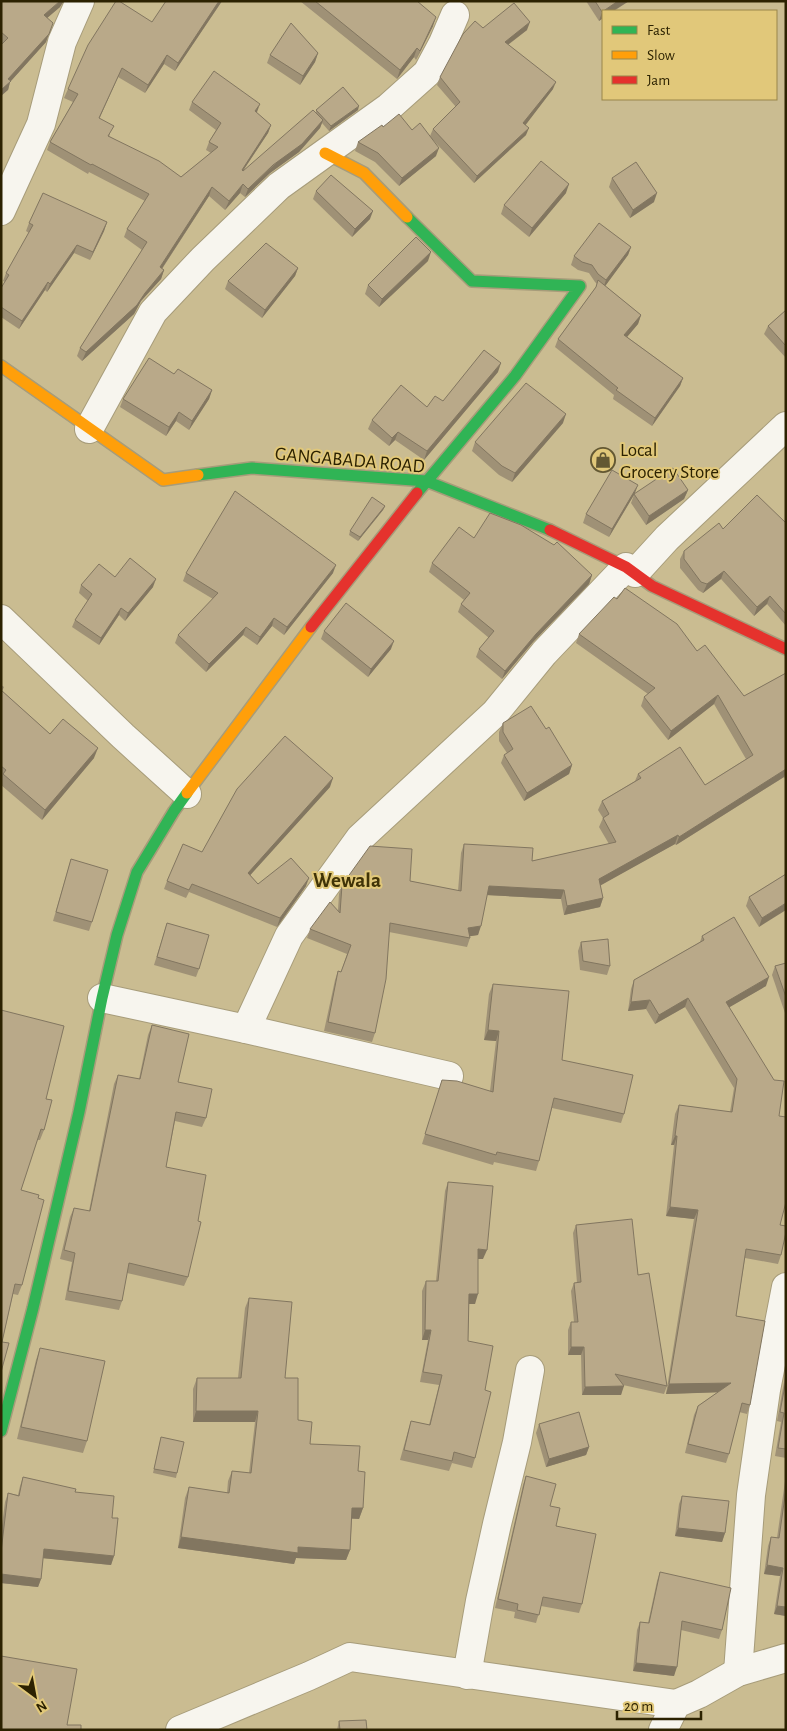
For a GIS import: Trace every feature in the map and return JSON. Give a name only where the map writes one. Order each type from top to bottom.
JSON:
[{"type":"street","points":[[1,211],[41,124],[62,42],[80,1]]},
{"type":"street","points":[[89,429],[153,312],[203,259],[279,186],[389,107],[427,73],[444,43],[455,15]]},
{"type":"street","points":[[1,1431],[80,1112],[102,998],[117,935],[137,872],[187,794],[300,640],[426,481],[515,376],[580,286],[472,281],[364,173],[324,153]]},
{"type":"street","name":"GANGABADA ROAD","points":[[1,366],[163,480],[252,468],[426,481],[544,528],[630,570],[652,586],[786,649]]},
{"type":"street","points":[[246,1029],[289,936],[360,838],[495,713],[544,653],[630,570],[667,538],[786,426]]},
{"type":"street","points":[[1,619],[123,736],[187,794]]},
{"type":"street","points":[[102,998],[449,1076]]},
{"type":"street","points":[[738,1672],[751,1495],[766,1390],[786,1286]]},
{"type":"street","points":[[467,1675],[480,1601],[517,1442],[530,1370]]},
{"type":"street","points":[[180,1730],[350,1657],[676,1704],[699,1694],[738,1672],[786,1658]]},
{"type":"street","points":[[664,1730],[676,1704]]},
{"type":"building","points":[[1,1],[60,1],[44,15],[53,23],[49,34],[8,79],[11,81],[1,90],[1,45],[8,38],[1,32]]},
{"type":"building","points":[[116,1],[119,1],[152,22],[166,1],[219,1],[178,63],[167,55],[148,85],[122,68],[99,118],[114,126],[108,136],[159,161],[181,177],[218,147],[209,142],[221,123],[192,102],[214,71],[260,104],[255,111],[271,125],[243,171],[313,110],[323,120],[302,144],[273,165],[248,189],[243,184],[229,201],[212,187],[160,267],[164,270],[137,305],[86,352],[80,348],[147,242],[127,229],[149,194],[50,142],[78,94],[68,89],[88,45]]},
{"type":"building","points":[[315,1],[417,1],[436,17],[420,51],[417,48],[400,70]]},
{"type":"building","points":[[595,1],[618,1],[602,10],[602,12]]},
{"type":"building","points":[[514,3],[530,22],[505,42],[556,82],[523,123],[529,128],[477,176],[433,129],[460,102],[440,77],[463,34],[475,21],[483,28]]},
{"type":"building","points":[[291,23],[318,53],[303,76],[270,55]]},
{"type":"building","points":[[343,87],[359,106],[331,126],[316,110]]},
{"type":"building","points":[[399,114],[412,130],[420,123],[439,148],[402,178],[378,153],[358,142],[382,125],[383,127]]},
{"type":"building","points":[[541,161],[569,184],[532,228],[504,205]]},
{"type":"building","points":[[636,162],[657,193],[633,210],[612,178]]},
{"type":"building","points":[[331,175],[373,211],[355,229],[316,191]]},
{"type":"building","points":[[43,193],[107,222],[93,252],[77,245],[50,284],[48,282],[22,321],[1,307],[1,288],[9,275],[6,273],[33,225],[29,223]]},
{"type":"building","points":[[599,223],[631,247],[606,280],[598,274],[592,265],[582,262],[574,256]]},
{"type":"building","points":[[416,237],[431,252],[382,299],[368,285]]},
{"type":"building","points":[[266,243],[298,268],[265,310],[228,281]]},
{"type":"building","points":[[598,280],[641,315],[624,335],[683,378],[655,418],[616,390],[618,388],[558,339],[596,287]]},
{"type":"building","points":[[786,310],[786,346],[768,326]]},
{"type":"building","points":[[484,350],[501,363],[427,451],[398,432],[392,438],[372,420],[401,385],[427,407],[435,396],[443,401]]},
{"type":"building","points":[[149,358],[174,374],[178,369],[212,390],[192,421],[179,412],[169,427],[123,399]]},
{"type":"building","points":[[526,383],[566,414],[515,473],[502,466],[475,442]]},
{"type":"building","points":[[673,468],[688,490],[649,516],[634,494]]},
{"type":"building","points":[[612,470],[638,485],[612,529],[586,514]]},
{"type":"building","points":[[235,491],[336,565],[287,627],[274,618],[260,637],[246,627],[209,664],[178,635],[218,593],[186,573]]},
{"type":"building","points":[[757,495],[786,523],[786,614],[770,596],[757,607],[724,571],[707,584],[701,582],[684,559],[684,551],[719,523],[723,529]]},
{"type":"building","points":[[372,497],[385,506],[360,537],[350,531]]},
{"type":"building","points":[[490,513],[521,525],[554,545],[557,542],[592,575],[536,634],[505,671],[479,649],[494,631],[461,604],[470,593],[432,563],[459,527],[474,538]]},
{"type":"building","points":[[130,558],[156,579],[128,613],[121,608],[101,638],[75,620],[92,594],[81,585],[99,564],[115,577]]},
{"type":"building","points":[[625,588],[677,624],[697,651],[705,645],[744,696],[786,673],[786,769],[679,837],[678,835],[599,879],[603,898],[567,906],[564,890],[489,886],[481,926],[468,928],[470,938],[390,923],[386,979],[375,1033],[328,1022],[338,971],[341,972],[351,945],[310,929],[330,902],[340,913],[342,885],[370,846],[412,849],[410,881],[461,891],[464,844],[533,848],[532,861],[616,842],[603,818],[609,814],[602,801],[641,778],[638,774],[680,747],[705,785],[753,755],[718,695],[671,731],[644,697],[655,688],[579,634],[614,597],[617,599]]},
{"type":"building","points":[[346,603],[394,641],[371,669],[324,631]]},
{"type":"building","points":[[1,690],[50,734],[63,719],[98,748],[45,810],[3,774],[6,770],[1,766]]},
{"type":"building","points":[[531,706],[546,729],[549,727],[572,765],[527,793],[504,755],[513,749],[503,732],[503,723]]},
{"type":"building","points":[[285,736],[333,778],[248,873],[258,884],[291,858],[309,878],[280,918],[192,884],[189,890],[167,881],[183,844],[202,852],[237,789]]},
{"type":"building","points":[[71,859],[108,870],[92,922],[56,912]]},
{"type":"building","points":[[786,874],[786,903],[762,918],[749,897]]},
{"type":"building","points":[[734,917],[769,977],[726,1002],[774,1080],[784,1081],[779,1116],[786,1117],[786,1202],[780,1225],[786,1226],[786,1232],[781,1255],[746,1249],[736,1316],[765,1321],[750,1405],[742,1403],[729,1454],[688,1444],[698,1406],[731,1383],[669,1384],[698,1210],[670,1207],[679,1105],[732,1112],[737,1079],[688,998],[659,1015],[650,1000],[631,1002],[634,980],[704,940],[702,936]]},
{"type":"building","points":[[167,923],[209,935],[199,969],[157,957]]},
{"type":"building","points":[[608,939],[610,966],[583,961],[581,942]]},
{"type":"building","points":[[786,963],[786,997],[775,966]]},
{"type":"building","points":[[493,984],[569,991],[562,1060],[633,1075],[624,1114],[554,1098],[539,1161],[497,1152],[496,1155],[425,1134],[442,1080],[457,1081],[493,1092],[499,1031],[488,1030]]},
{"type":"building","points":[[1,1010],[64,1026],[46,1099],[52,1100],[44,1130],[41,1129],[21,1190],[39,1195],[38,1198],[44,1200],[22,1285],[15,1284],[2,1342],[9,1343],[1,1372]]},
{"type":"building","points":[[152,1025],[189,1034],[178,1082],[212,1089],[206,1118],[176,1112],[166,1167],[206,1175],[198,1221],[201,1222],[188,1277],[129,1263],[122,1301],[68,1291],[75,1253],[64,1250],[74,1208],[90,1211],[118,1075],[140,1079]]},
{"type":"building","points":[[448,1182],[493,1186],[487,1250],[478,1249],[478,1294],[469,1294],[468,1341],[493,1346],[485,1390],[491,1392],[475,1458],[454,1452],[452,1461],[404,1450],[411,1421],[430,1425],[442,1375],[423,1372],[431,1330],[425,1330],[426,1281],[438,1281]]},
{"type":"building","points":[[632,1219],[638,1275],[649,1273],[667,1386],[615,1374],[624,1386],[585,1387],[584,1347],[571,1347],[571,1322],[578,1322],[574,1283],[581,1282],[576,1225]]},
{"type":"building","points":[[249,1298],[292,1302],[285,1378],[298,1378],[298,1420],[312,1422],[310,1444],[360,1446],[358,1471],[365,1472],[363,1508],[352,1508],[350,1550],[298,1547],[298,1553],[181,1537],[189,1487],[229,1493],[232,1471],[251,1473],[258,1411],[196,1411],[197,1378],[241,1378]]},
{"type":"building","points":[[40,1348],[105,1361],[87,1441],[21,1427]]},
{"type":"building","points":[[786,1380],[786,1449],[778,1448],[784,1413],[780,1412]]},
{"type":"building","points":[[579,1412],[589,1447],[549,1459],[539,1424]]},
{"type":"building","points":[[161,1437],[184,1442],[177,1473],[154,1469]]},
{"type":"building","points":[[526,1476],[556,1484],[550,1506],[560,1508],[556,1526],[596,1534],[582,1604],[543,1597],[539,1615],[517,1610],[518,1604],[498,1599]]},
{"type":"building","points":[[23,1477],[76,1489],[75,1492],[114,1496],[112,1518],[118,1518],[114,1556],[44,1549],[41,1579],[1,1574],[1,1552],[8,1493],[19,1496]]},
{"type":"building","points":[[786,1489],[786,1607],[777,1606],[783,1568],[767,1565],[771,1537],[779,1538]]},
{"type":"building","points":[[682,1496],[729,1501],[725,1533],[678,1528]]},
{"type":"building","points":[[660,1572],[731,1588],[722,1630],[682,1621],[677,1667],[636,1663],[640,1622],[649,1623]]},
{"type":"building","points":[[1,1656],[77,1669],[67,1725],[81,1725],[81,1730],[1,1730]]},
{"type":"building","points":[[366,1720],[367,1730],[340,1730],[339,1721]]},
{"type":"traffic: fast","points":[[407,217],[472,281],[580,286],[515,376],[417,493]]},
{"type":"traffic: fast","points":[[198,475],[252,468],[426,481],[550,530]]},
{"type":"traffic: fast","points":[[1,1431],[33,1308],[79,1112],[117,935],[137,872],[187,793]]},
{"type":"traffic: slow","points":[[325,153],[364,173],[407,217]]},
{"type":"traffic: slow","points":[[1,366],[163,480],[198,475]]},
{"type":"traffic: slow","points":[[187,793],[311,627]]},
{"type":"traffic: jam","points":[[311,627],[417,493]]},
{"type":"traffic: jam","points":[[550,530],[626,567],[652,586],[786,649]]},
{"type":"place","name":"Local Grocery Store","points":[[603,460]]},
{"type":"district","name":"Wewala","points":[[347,880]]}]
